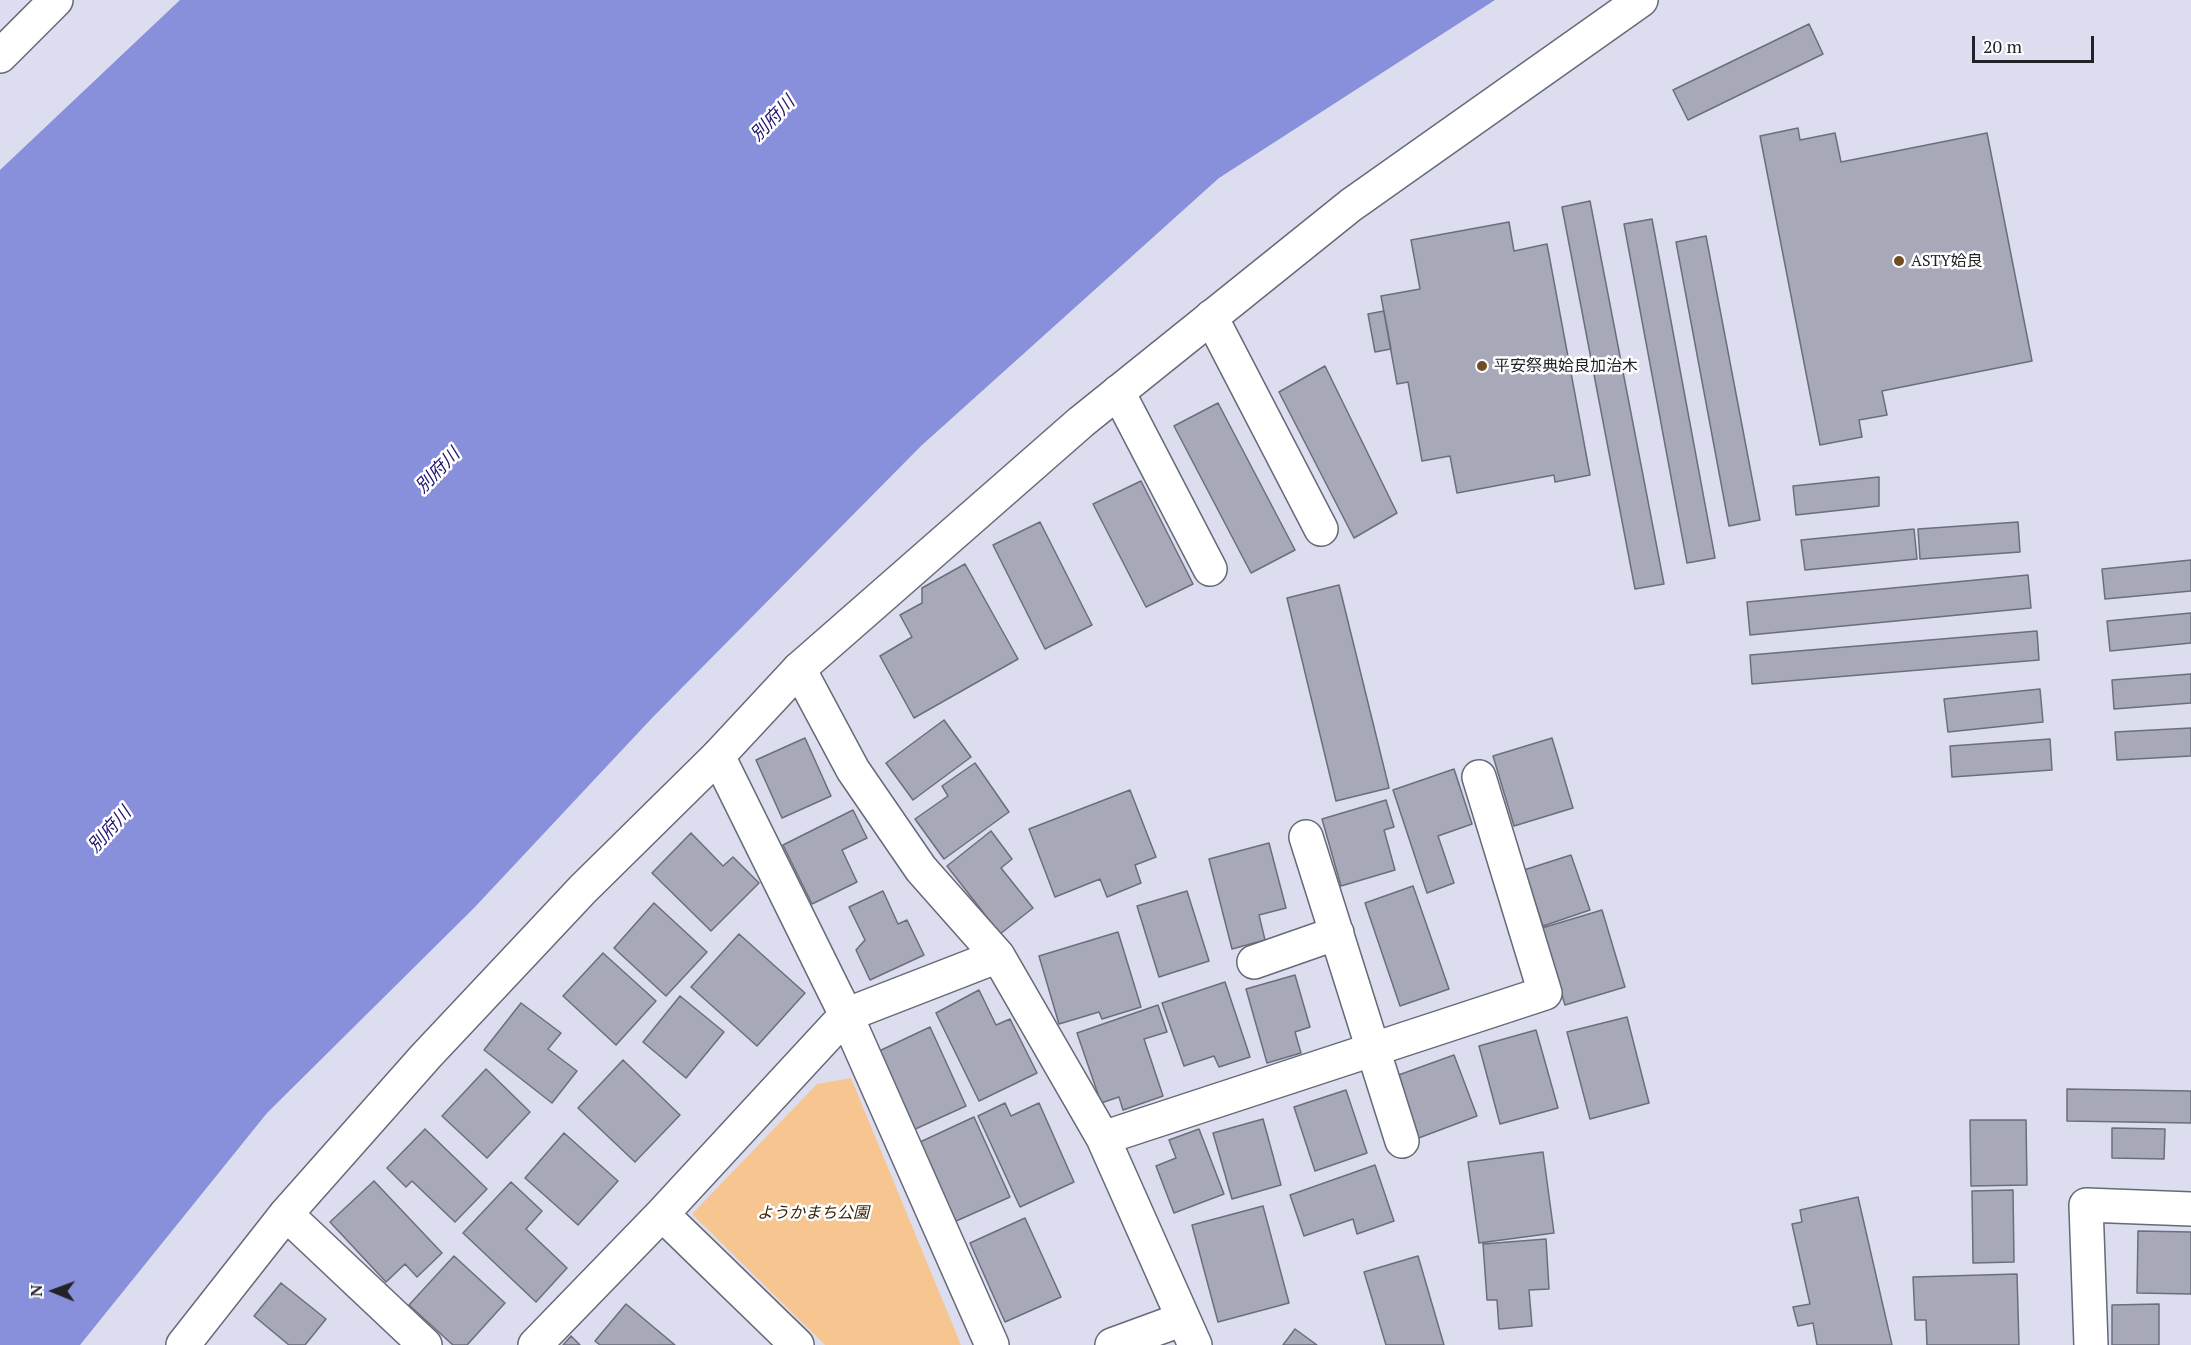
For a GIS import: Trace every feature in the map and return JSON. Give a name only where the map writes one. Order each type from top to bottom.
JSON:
[{"type":"street","points":[[0,56],[56,0]]},
{"type":"street","points":[[183,1345],[286,1214],[426,1056],[575,897],[718,756],[799,669],[1081,422],[1351,205],[1641,0]]},
{"type":"street","points":[[1211,317],[1321,530]]},
{"type":"street","points":[[1118,392],[1210,569]]},
{"type":"street","points":[[799,669],[853,770],[921,869],[998,956],[1103,1138],[1189,1332],[1112,1345]]},
{"type":"street","points":[[718,756],[846,1015],[992,1345]]},
{"type":"street","points":[[1103,1138],[1545,993],[1479,777]]},
{"type":"street","points":[[1306,837],[1402,1141]]},
{"type":"street","points":[[1254,962],[1337,933]]},
{"type":"street","points":[[535,1345],[662,1214],[846,1015],[998,956]]},
{"type":"street","points":[[2091,1345],[2086,1205],[2191,1209]]},
{"type":"street","points":[[286,1214],[425,1345]]},
{"type":"street","points":[[662,1214],[797,1345]]},
{"type":"green space","name":"ようかまち公園","points":[[851,1078],[961,1345],[825,1345],[692,1214],[817,1084]]},
{"type":"water","name":"別府川","points":[[180,0],[1495,0],[1219,178],[921,446],[652,718],[474,908],[267,1113],[80,1345],[0,1345],[0,170]]},
{"type":"building","points":[[1809,24],[1823,54],[1688,120],[1673,90]]},
{"type":"building","name":"ASTY姶良","points":[[1798,128],[1800,140],[1835,133],[1841,162],[1987,133],[2032,361],[1882,391],[1887,415],[1859,420],[1862,437],[1820,445],[1760,136]]},
{"type":"building","points":[[1590,201],[1664,584],[1635,589],[1562,207]]},
{"type":"building","points":[[1652,219],[1715,558],[1687,563],[1624,224]]},
{"type":"building","name":"平安祭典姶良加治木","points":[[1509,222],[1514,251],[1547,244],[1590,475],[1555,482],[1554,475],[1457,493],[1450,456],[1422,461],[1408,382],[1397,384],[1381,296],[1420,289],[1411,240]]},
{"type":"building","points":[[1706,236],[1760,520],[1729,526],[1676,242]]},
{"type":"building","points":[[1384,311],[1391,349],[1375,352],[1368,314]]},
{"type":"building","points":[[1325,366],[1397,513],[1354,538],[1279,392]]},
{"type":"building","points":[[1218,403],[1295,550],[1251,573],[1174,426]]},
{"type":"building","points":[[1879,477],[1879,506],[1796,515],[1793,486]]},
{"type":"building","points":[[1141,481],[1193,584],[1146,607],[1093,504]]},
{"type":"building","points":[[1040,522],[1092,625],[1045,649],[993,545]]},
{"type":"building","points":[[2018,522],[2020,552],[1920,559],[1918,529]]},
{"type":"building","points":[[1914,529],[1917,559],[1805,570],[1801,540]]},
{"type":"building","points":[[2191,560],[2191,591],[2105,599],[2102,569]]},
{"type":"building","points":[[965,564],[1018,659],[914,718],[880,656],[912,637],[900,615],[922,603],[922,588]]},
{"type":"building","points":[[2028,575],[2031,608],[1750,635],[1747,602]]},
{"type":"building","points":[[1339,585],[1389,788],[1336,801],[1287,598]]},
{"type":"building","points":[[2191,613],[2191,643],[2110,651],[2107,621]]},
{"type":"building","points":[[2037,631],[2039,660],[1752,684],[1750,655]]},
{"type":"building","points":[[2191,674],[2191,703],[2114,709],[2112,680]]},
{"type":"building","points":[[2040,689],[2043,722],[1948,732],[1944,699]]},
{"type":"building","points":[[944,720],[971,757],[913,800],[886,763]]},
{"type":"building","points":[[2191,728],[2191,756],[2117,760],[2115,732]]},
{"type":"building","points":[[805,738],[831,796],[782,818],[756,760]]},
{"type":"building","points":[[1552,738],[1573,808],[1514,826],[1493,756]]},
{"type":"building","points":[[2050,739],[2052,770],[1952,777],[1950,746]]},
{"type":"building","points":[[975,763],[1009,812],[944,859],[915,819],[948,796],[942,786]]},
{"type":"building","points":[[1454,769],[1472,824],[1438,836],[1454,883],[1427,893],[1393,790]]},
{"type":"building","points":[[1130,790],[1156,857],[1135,865],[1141,883],[1107,897],[1100,879],[1055,897],[1029,829]]},
{"type":"building","points":[[1386,800],[1394,827],[1384,830],[1395,870],[1341,886],[1322,819]]},
{"type":"building","points":[[853,810],[867,838],[842,850],[857,882],[812,904],[783,845]]},
{"type":"building","points":[[991,831],[1012,859],[1001,868],[1033,908],[1000,934],[947,866]]},
{"type":"building","points":[[691,833],[723,866],[733,857],[759,883],[711,931],[652,873]]},
{"type":"building","points":[[1269,843],[1286,908],[1259,915],[1265,940],[1232,949],[1209,859]]},
{"type":"building","points":[[1571,855],[1590,910],[1543,926],[1524,870]]},
{"type":"building","points":[[1413,886],[1449,989],[1400,1006],[1365,903]]},
{"type":"building","points":[[883,891],[898,924],[907,920],[924,955],[870,980],[856,950],[865,940],[849,907]]},
{"type":"building","points":[[1187,891],[1209,961],[1159,977],[1137,906]]},
{"type":"building","points":[[654,903],[707,952],[666,996],[614,948]]},
{"type":"building","points":[[1602,910],[1625,987],[1565,1005],[1542,928]]},
{"type":"building","points":[[1118,932],[1141,1007],[1102,1019],[1099,1012],[1059,1024],[1039,956]]},
{"type":"building","points":[[739,934],[805,993],[757,1046],[691,987]]},
{"type":"building","points":[[603,953],[656,1001],[616,1045],[563,996]]},
{"type":"building","points":[[1295,975],[1310,1027],[1295,1032],[1301,1053],[1267,1063],[1246,989]]},
{"type":"building","points":[[1225,982],[1250,1057],[1219,1067],[1214,1056],[1184,1066],[1162,1003]]},
{"type":"building","points":[[979,990],[996,1025],[1010,1019],[1037,1073],[979,1101],[936,1013]]},
{"type":"building","points":[[680,996],[724,1032],[686,1078],[643,1042]]},
{"type":"building","points":[[521,1003],[561,1033],[548,1049],[577,1071],[552,1103],[484,1050]]},
{"type":"building","points":[[1158,1005],[1167,1032],[1144,1039],[1163,1096],[1123,1110],[1119,1097],[1101,1103],[1077,1033]]},
{"type":"building","points":[[1627,1017],[1649,1103],[1590,1119],[1567,1032]]},
{"type":"building","points":[[930,1027],[966,1106],[911,1131],[875,1053]]},
{"type":"building","points":[[1536,1030],[1558,1108],[1500,1124],[1479,1046]]},
{"type":"building","points":[[1454,1055],[1477,1116],[1416,1139],[1393,1077]]},
{"type":"building","points":[[623,1060],[680,1115],[635,1162],[578,1108]]},
{"type":"building","points":[[486,1069],[530,1112],[487,1158],[442,1116]]},
{"type":"building","points":[[2067,1089],[2191,1091],[2191,1123],[2067,1121]]},
{"type":"building","points":[[1346,1090],[1367,1153],[1315,1171],[1294,1107]]},
{"type":"building","points":[[1005,1103],[1011,1116],[1039,1103],[1074,1182],[1020,1207],[978,1116]]},
{"type":"building","points":[[974,1117],[1010,1197],[954,1222],[918,1143]]},
{"type":"building","points":[[1263,1119],[1281,1185],[1232,1199],[1213,1133]]},
{"type":"building","points":[[1970,1120],[2026,1120],[2027,1185],[1971,1186]]},
{"type":"building","points":[[2112,1128],[2165,1129],[2164,1159],[2112,1158]]},
{"type":"building","points":[[425,1129],[487,1189],[455,1222],[412,1181],[406,1187],[387,1168]]},
{"type":"building","points":[[1199,1129],[1224,1194],[1174,1213],[1156,1166],[1176,1158],[1169,1140]]},
{"type":"building","points":[[564,1133],[618,1181],[578,1225],[525,1178]]},
{"type":"building","points":[[1543,1152],[1554,1233],[1479,1243],[1468,1162]]},
{"type":"building","points":[[1375,1165],[1394,1221],[1357,1234],[1353,1219],[1304,1236],[1290,1195]]},
{"type":"building","points":[[374,1181],[442,1253],[417,1277],[405,1264],[386,1282],[330,1222]]},
{"type":"building","points":[[511,1182],[542,1211],[526,1229],[567,1268],[536,1302],[463,1233]]},
{"type":"building","points":[[2013,1190],[2014,1262],[1973,1263],[1972,1191]]},
{"type":"building","points":[[1858,1197],[1892,1345],[1817,1345],[1813,1323],[1798,1326],[1793,1307],[1810,1304],[1792,1224],[1802,1222],[1800,1210]]},
{"type":"building","points":[[1263,1206],[1289,1303],[1218,1322],[1192,1225]]},
{"type":"building","points":[[1025,1218],[1061,1297],[1005,1322],[970,1243]]},
{"type":"building","points":[[2138,1231],[2191,1232],[2191,1294],[2137,1293]]},
{"type":"building","points":[[1546,1239],[1549,1289],[1529,1290],[1532,1326],[1499,1329],[1497,1300],[1487,1300],[1483,1244]]},
{"type":"building","points":[[454,1256],[505,1303],[467,1345],[453,1345],[409,1305]]},
{"type":"building","points":[[1418,1256],[1444,1345],[1386,1345],[1364,1272]]},
{"type":"building","points":[[2017,1274],[2019,1345],[1927,1345],[1926,1320],[1915,1320],[1913,1277]]},
{"type":"building","points":[[281,1283],[326,1319],[305,1345],[289,1345],[254,1316]]},
{"type":"building","points":[[626,1304],[675,1345],[600,1345],[595,1341]]},
{"type":"building","points":[[2159,1304],[2159,1345],[2112,1345],[2112,1305]]},
{"type":"building","points":[[1295,1329],[1317,1345],[1283,1345]]},
{"type":"building","points":[[571,1336],[580,1345],[563,1345]]},
{"type":"place","name":"ASTY姶良","points":[[1899,261]]},
{"type":"place","name":"平安祭典姶良加治木","points":[[1482,366]]}]
